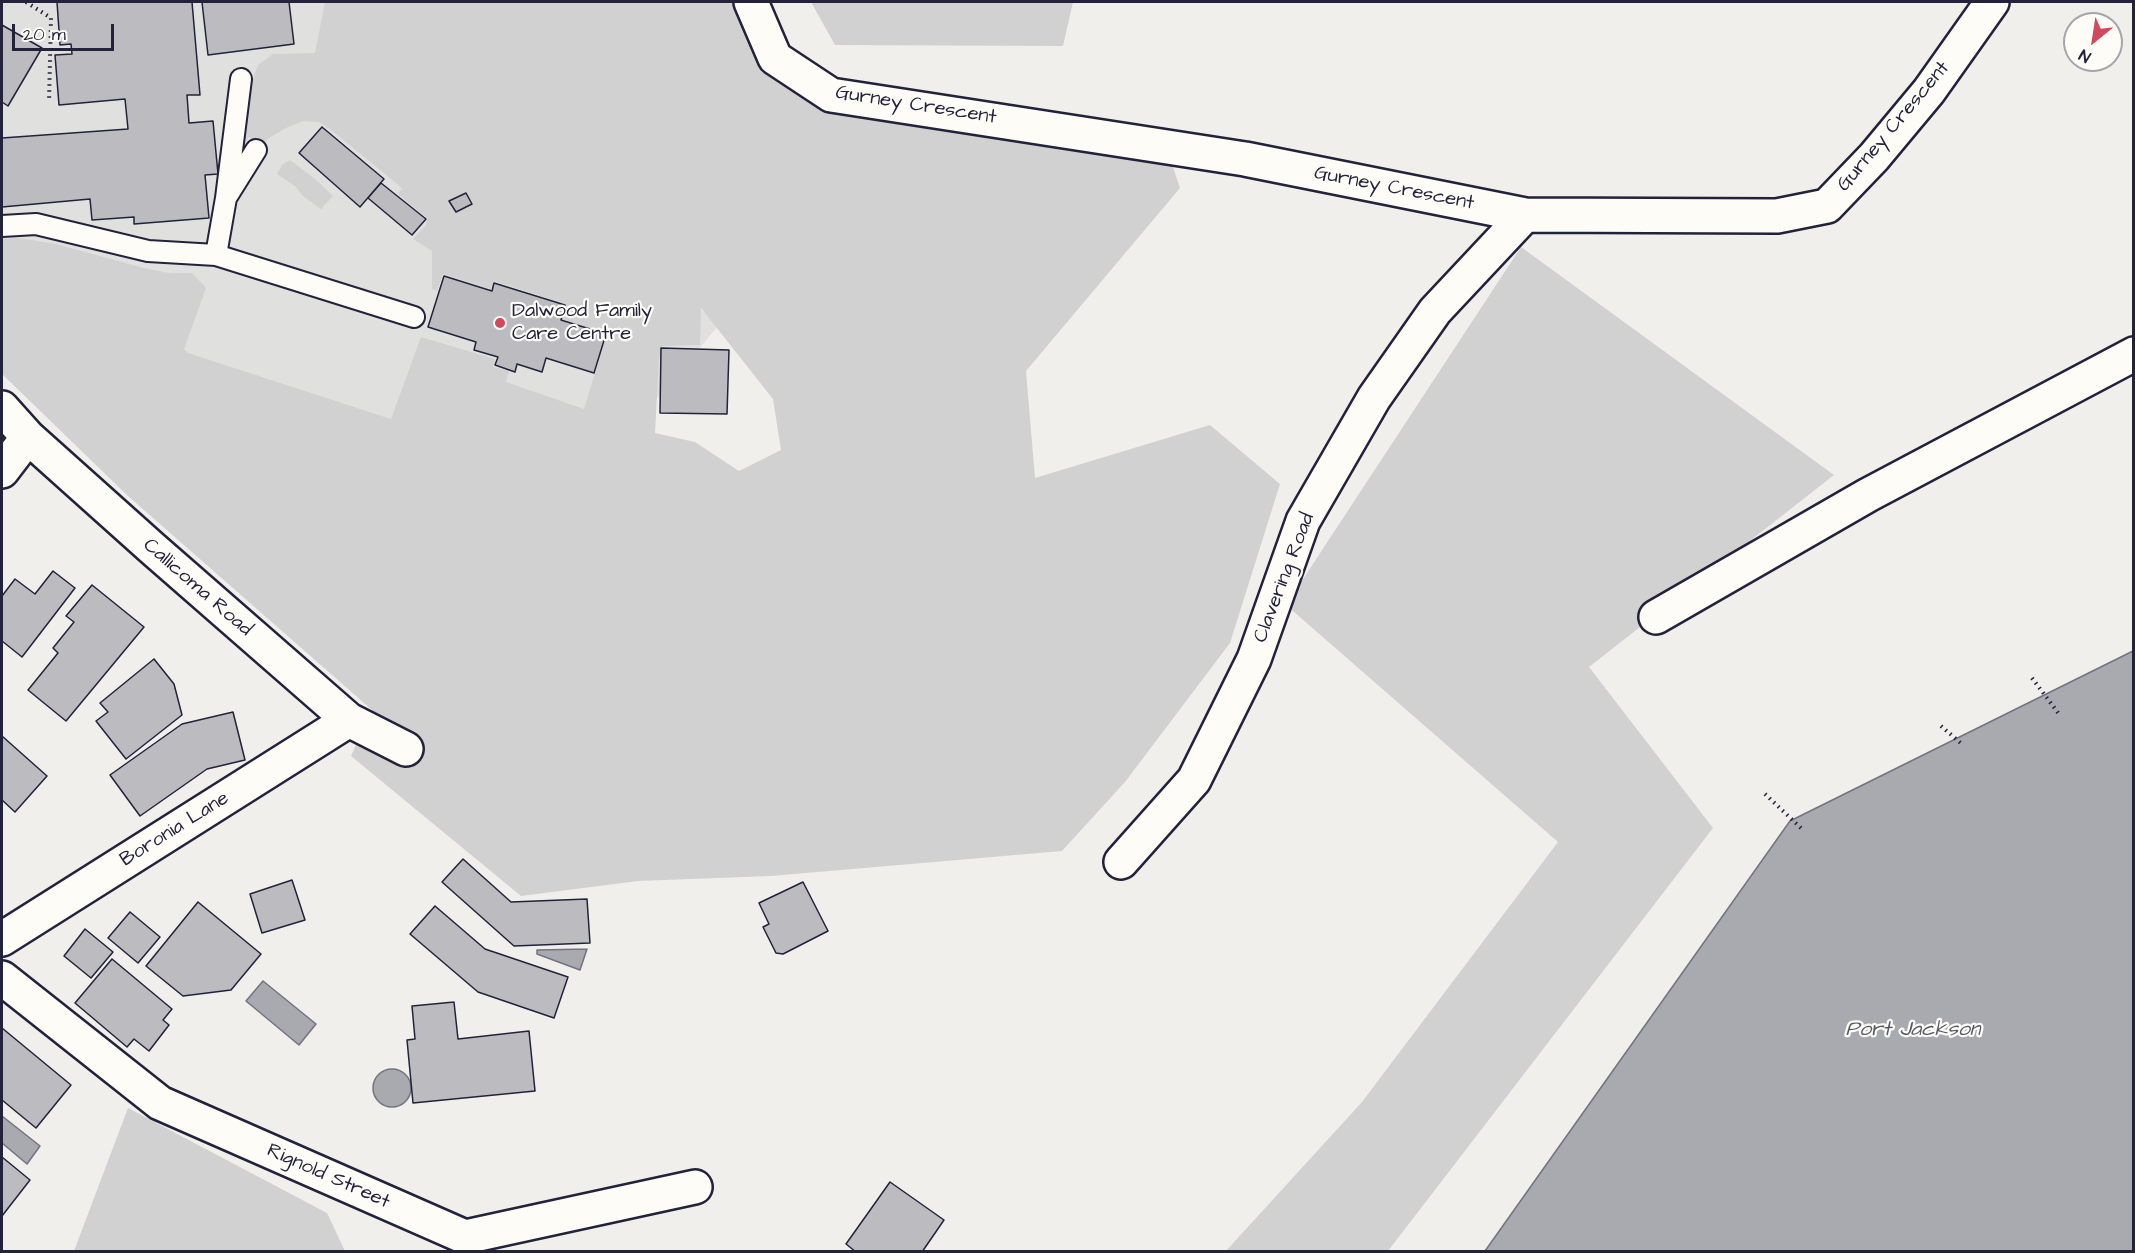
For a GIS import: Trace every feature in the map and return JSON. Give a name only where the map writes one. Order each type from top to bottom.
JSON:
[{"type":"street","name":"Gurney Crescent","points":[[751,2],[775,58],[831,94],[1245,159],[1525,214],[1777,216],[1827,206],[1874,157],[1929,91],[1992,2]]},
{"type":"street","name":"Clavering Road","points":[[1121,862],[1194,780],[1254,659],[1303,521],[1374,398],[1435,310],[1525,214]]},
{"type":"street","points":[[1656,617],[1868,495],[2133,354]]},
{"type":"street","name":"Callicoma Road","points":[[2,408],[28,437],[152,549],[349,720],[406,750]]},
{"type":"street","points":[[2,471],[28,437]]},
{"type":"street","name":"Boronia Lane","points":[[2,939],[349,720]]},
{"type":"street","name":"Rignold Street","points":[[2,978],[160,1103],[465,1237],[695,1187]]},
{"type":"lane","points":[[221,256],[241,80]]},
{"type":"lane","points":[[226,198],[256,150]]},
{"type":"lane","points":[[2,226],[36,224],[148,251],[221,256],[414,317]]},
{"type":"path","points":[[26,2],[51,18],[49,102]]},
{"type":"path","points":[[2032,678],[2060,714]]},
{"type":"path","points":[[1941,726],[1963,746]]},
{"type":"path","points":[[1765,794],[1802,830]]},
{"type":"shaded area","points":[[2,2],[511,2],[551,182],[719,325],[601,464],[400,658],[2,324]]},
{"type":"shaded area","points":[[325,2],[731,2],[758,52],[784,85],[823,109],[1171,161],[1180,188],[1026,371],[1035,478],[1210,425],[1280,484],[1230,643],[1125,782],[1062,851],[771,876],[638,881],[521,896],[351,756],[372,710],[128,496],[2,374],[2,239],[19,238],[56,244],[144,268],[169,273],[192,273],[206,288],[184,349],[188,353],[391,419],[421,337],[495,359],[493,367],[509,371],[506,382],[584,409],[607,334],[562,319],[566,304],[494,281],[491,289],[443,274],[437,291],[432,289],[432,251],[413,239],[426,225],[427,218],[398,194],[402,188],[331,130],[319,122],[303,121],[269,138],[261,146],[249,137],[236,157],[258,65],[273,54],[315,53]],"holes":[[[701,308],[773,399],[781,450],[739,471],[695,442],[655,433],[659,359],[662,346],[700,345]]]},
{"type":"shaded area","points":[[811,2],[1073,2],[1063,46],[835,45]]},
{"type":"shaded area","points":[[290,160],[333,196],[321,209],[303,196],[295,186],[277,174],[282,165]]},
{"type":"shaded area","points":[[1521,247],[1834,475],[1589,667],[1713,828],[1388,1251],[1225,1252],[1362,1102],[1558,842],[1286,605]]},
{"type":"shaded area","points":[[128,1108],[327,1213],[345,1251],[74,1251]]},
{"type":"water","name":"Port Jackson","points":[[2133,651],[2133,1251],[1485,1251],[1790,821]]},
{"type":"water","points":[[587,949],[580,970],[537,954],[537,950]]},
{"type":"water","points":[[263,981],[316,1024],[299,1045],[246,1001]]},
{"type":"water","points":[[392,1069],[406,1074],[411,1088],[406,1102],[392,1107],[378,1102],[373,1088],[378,1074]]},
{"type":"water","points":[[2,1116],[40,1146],[27,1164],[2,1143]]},
{"type":"building","points":[[57,2],[192,2],[200,95],[187,95],[189,123],[213,121],[218,174],[205,175],[209,218],[134,224],[134,217],[92,220],[90,199],[2,207],[2,138],[128,129],[125,99],[59,105],[55,55],[72,54],[71,44],[60,45]]},
{"type":"building","points":[[202,2],[289,2],[294,44],[208,55]]},
{"type":"building","points":[[2,25],[42,48],[8,106],[2,102]]},
{"type":"building","points":[[322,127],[384,179],[360,207],[299,153]]},
{"type":"building","points":[[381,183],[426,219],[412,235],[368,198]]},
{"type":"building","points":[[466,193],[472,204],[456,212],[449,201]]},
{"type":"building","name":"Dalwood Family Care Centre","points":[[444,276],[492,291],[494,283],[565,305],[561,320],[606,334],[594,373],[546,358],[542,372],[517,364],[515,372],[495,365],[498,357],[474,350],[476,342],[428,327]]},
{"type":"building","points":[[661,348],[729,350],[727,414],[660,413]]},
{"type":"building","points":[[53,571],[75,588],[22,657],[2,641],[2,596],[15,579],[35,594]]},
{"type":"building","points":[[92,585],[144,627],[66,721],[28,690],[58,653],[53,648],[74,622],[66,616]]},
{"type":"building","points":[[154,659],[174,684],[182,715],[126,759],[96,721],[108,712],[100,703]]},
{"type":"building","points":[[233,712],[245,760],[207,769],[140,816],[110,775],[182,724]]},
{"type":"building","points":[[2,736],[47,776],[15,812],[2,800]]},
{"type":"building","points":[[463,859],[511,902],[587,899],[590,943],[514,946],[442,882]]},
{"type":"building","points":[[292,880],[305,920],[262,933],[250,894]]},
{"type":"building","points":[[803,882],[828,931],[783,954],[776,953],[763,927],[769,924],[759,903]]},
{"type":"building","points":[[198,902],[261,954],[231,990],[183,996],[146,966]]},
{"type":"building","points":[[435,906],[485,949],[568,977],[554,1018],[478,992],[410,934]]},
{"type":"building","points":[[130,912],[160,937],[138,963],[108,938]]},
{"type":"building","points":[[85,929],[113,952],[91,978],[64,956]]},
{"type":"building","points":[[112,959],[172,1009],[163,1020],[169,1025],[149,1051],[134,1039],[127,1047],[75,1003]]},
{"type":"building","points":[[454,1002],[458,1039],[529,1031],[535,1091],[413,1103],[407,1040],[415,1039],[412,1006]]},
{"type":"building","points":[[2,1028],[71,1085],[36,1128],[2,1100]]},
{"type":"building","points":[[2,1157],[30,1180],[2,1216]]},
{"type":"building","points":[[890,1182],[944,1220],[922,1252],[856,1252],[846,1244]]},
{"type":"place","name":"Dalwood Family Care Centre","points":[[500,323]]}]
